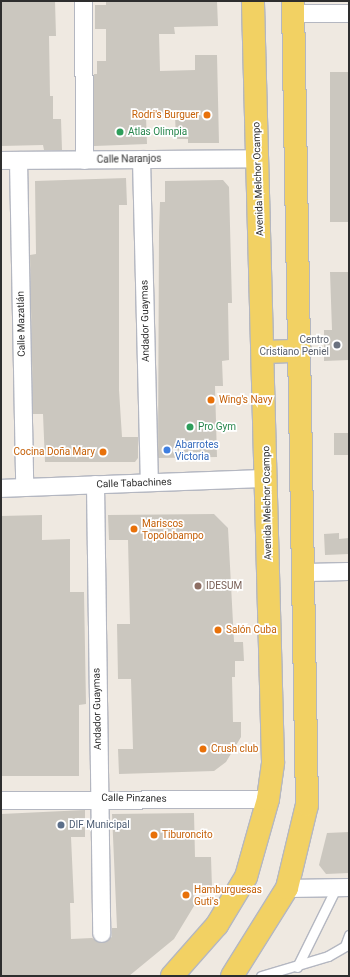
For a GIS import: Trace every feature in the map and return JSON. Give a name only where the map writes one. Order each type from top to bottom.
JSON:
[{"type":"main road","name":"Avenida Melchor Ocampo","points":[[172,976],[216,925],[246,877],[268,799],[273,762],[267,478],[253,1]]},
{"type":"main road","points":[[232,976],[287,888],[308,805],[294,7]]},
{"type":"main road","points":[[263,352],[300,350]]},
{"type":"street","points":[[83,1],[84,160]]},
{"type":"street","points":[[294,7],[349,13]]},
{"type":"street","name":"Calle Naranjos","points":[[1,160],[257,158]]},
{"type":"street","name":"Andador Guaymas","points":[[141,159],[149,482]]},
{"type":"street","name":"Calle Mazatlán","points":[[18,160],[24,487]]},
{"type":"street","name":"Calle Tabachines","points":[[1,488],[267,478]]},
{"type":"street","name":"Andador Guaymas","points":[[94,484],[101,933]]},
{"type":"street","points":[[305,572],[349,571]]},
{"type":"street","name":"Calle Pinzanes","points":[[1,800],[98,797],[268,799]]},
{"type":"street","points":[[287,888],[342,888]]},
{"type":"lane","points":[[297,967],[342,888]]},
{"type":"lane","points":[[261,976],[297,967],[333,953],[344,946],[349,935]]},
{"type":"building","points":[[1,1],[55,1],[56,36],[49,36],[50,96],[53,96],[53,119],[61,119],[62,150],[44,150],[43,145],[1,146]]},
{"type":"building","points":[[106,1],[217,1],[218,26],[174,27],[175,34],[159,34],[160,71],[195,70],[195,55],[217,55],[219,143],[188,143],[188,139],[176,139],[175,115],[146,116],[147,144],[94,146],[94,74],[97,74],[97,61],[106,61],[106,29],[95,29],[95,5],[106,5]]},
{"type":"building","points":[[330,72],[349,72],[349,222],[330,222]]},
{"type":"building","points":[[126,178],[127,205],[119,205],[119,390],[122,437],[138,437],[138,458],[135,462],[45,462],[43,414],[33,414],[30,255],[36,254],[35,181]]},
{"type":"building","points":[[223,180],[229,187],[232,303],[228,303],[229,360],[222,361],[223,386],[215,386],[217,457],[158,458],[160,202],[165,202],[165,181]]},
{"type":"building","points":[[330,272],[349,272],[349,360],[324,361],[324,330],[332,330]]},
{"type":"building","points":[[334,433],[349,433],[349,455],[334,455]]},
{"type":"building","points":[[214,514],[228,528],[234,642],[243,642],[244,661],[235,661],[235,677],[232,677],[233,722],[241,722],[241,737],[226,762],[214,771],[119,774],[118,749],[133,749],[131,679],[118,679],[117,624],[130,624],[128,540],[109,540],[108,515]]},
{"type":"building","points":[[42,515],[42,540],[70,539],[70,592],[84,592],[86,704],[79,705],[79,776],[1,776],[1,516]]},
{"type":"building","points":[[339,533],[339,539],[349,538],[349,554],[325,555],[324,534]]},
{"type":"building","points":[[85,810],[85,837],[71,837],[74,903],[70,903],[71,939],[92,938],[102,943],[112,937],[112,928],[117,928],[112,814],[194,813],[195,857],[211,857],[212,888],[193,888],[194,906],[174,939],[129,976],[1,976],[1,814]]},
{"type":"building","points":[[349,832],[349,873],[326,874],[319,865],[327,833]]},
{"type":"place","name":"Rodri's Burguer","points":[[207,115]]},
{"type":"place","name":"Atlas Olimpia","points":[[120,132]]},
{"type":"place","name":"Centro Cristiano Peniel","points":[[337,345]]},
{"type":"place","name":"Wing's Navy","points":[[211,400]]},
{"type":"place","name":"Pro Gym","points":[[190,427]]},
{"type":"place","name":"Abarrotes Victoria","points":[[167,450]]},
{"type":"place","name":"Cocina Doña Mary","points":[[103,452]]},
{"type":"place","name":"Mariscos Topolobampo","points":[[134,529]]},
{"type":"place","name":"IDESUM","points":[[198,586]]},
{"type":"place","name":"Salón Cuba","points":[[218,630]]},
{"type":"place","name":"Crush club","points":[[203,749]]},
{"type":"place","name":"DIF Municipal","points":[[61,825]]},
{"type":"place","name":"Tiburoncito","points":[[154,835]]},
{"type":"place","name":"Hamburguesas Guti's","points":[[186,895]]}]
